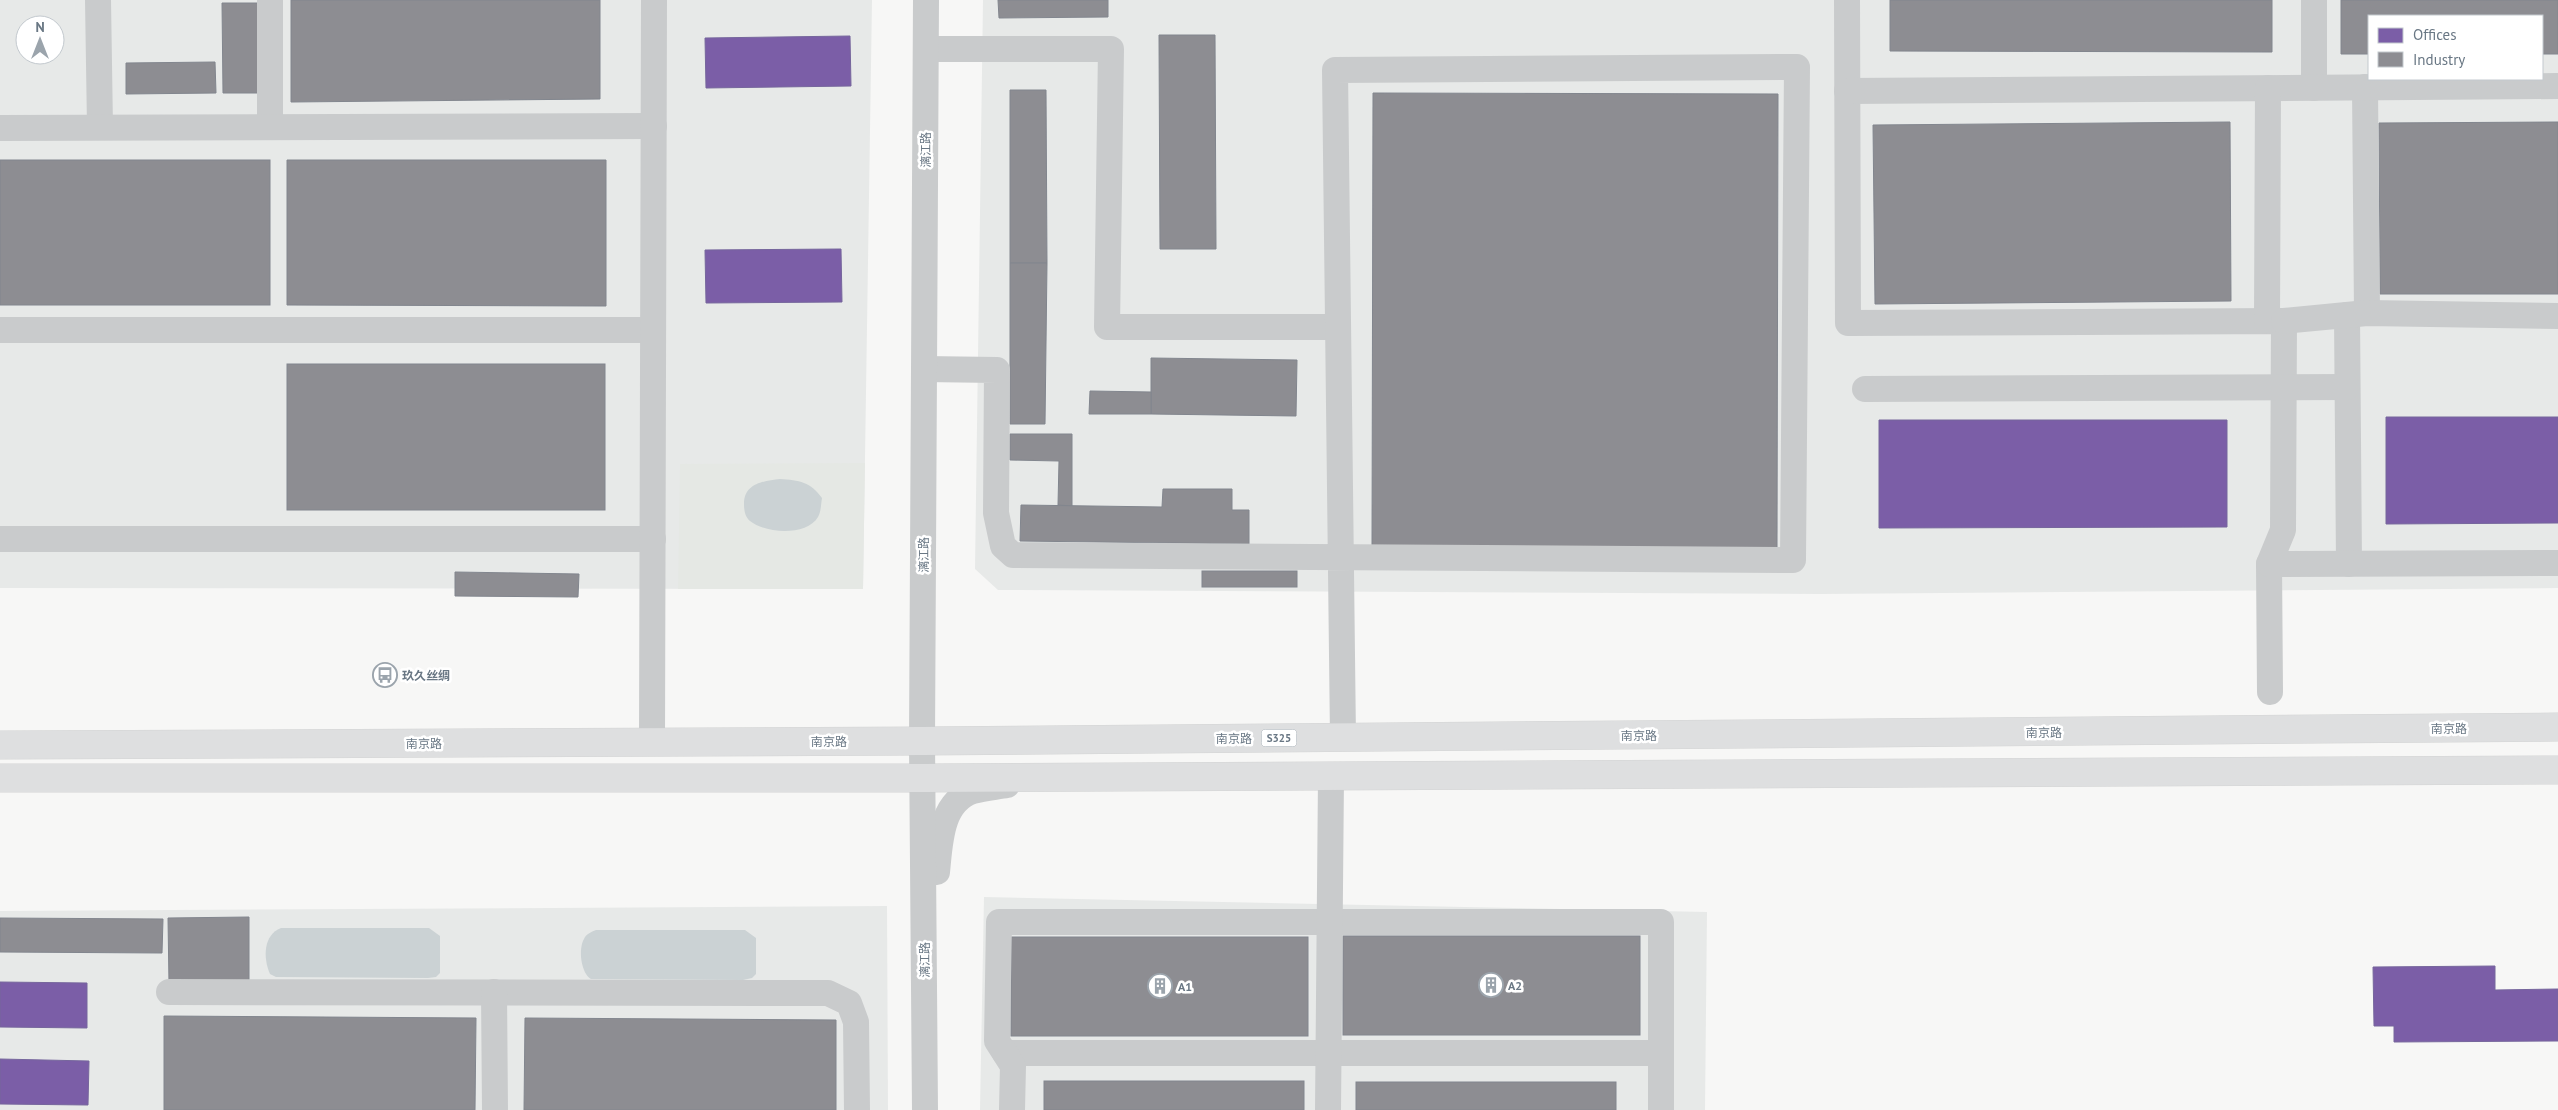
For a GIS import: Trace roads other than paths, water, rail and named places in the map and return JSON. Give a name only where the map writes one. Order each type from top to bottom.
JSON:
[{"type":"main road","name":"南京路","points":[[0,745],[922,741],[2558,727]]},
{"type":"main road","points":[[0,778],[922,778],[2558,770]]},
{"type":"street","points":[[98,0],[100,127]]},
{"type":"street","points":[[270,0],[270,127]]},
{"type":"street","points":[[652,742],[654,0]]},
{"type":"street","name":"漓江路","points":[[925,1110],[922,741],[926,0]]},
{"type":"street","points":[[1847,0],[1848,323],[2276,321],[2357,314],[2558,316]]},
{"type":"street","points":[[2314,0],[2314,88]]},
{"type":"street","points":[[926,48],[1111,49],[1107,327],[1338,327]]},
{"type":"street","points":[[924,369],[998,370],[996,513],[1003,546],[1013,555],[1341,557],[1793,560],[1797,67],[1335,70],[1341,557],[1343,737]]},
{"type":"street","points":[[1847,91],[2558,86]]},
{"type":"street","points":[[2349,564],[2348,387],[2357,314],[2365,87]]},
{"type":"street","points":[[2268,88],[2276,321],[2284,387],[2284,530],[2269,564],[2270,692]]},
{"type":"street","points":[[0,128],[654,126]]},
{"type":"street","points":[[0,330],[653,330]]},
{"type":"street","points":[[1865,389],[2348,387]]},
{"type":"street","points":[[0,539],[652,539]]},
{"type":"street","points":[[2269,564],[2558,563]]},
{"type":"street","points":[[1328,1110],[1331,776]]},
{"type":"street","points":[[924,979],[940,840],[946,818],[957,802],[971,792],[1045,777]]},
{"type":"street","points":[[1012,1110],[1013,1066],[997,1041],[999,922],[1661,922],[1661,1110]]},
{"type":"street","points":[[168,992],[828,993],[849,1003],[856,1022],[857,1110]]},
{"type":"street","points":[[494,992],[495,1110]]},
{"type":"street","points":[[1004,1053],[1661,1053]]},
{"type":"place","name":"玖久丝绸","points":[[385,675]]},
{"type":"place","name":"A2","points":[[1491,985]]},
{"type":"place","name":"A1","points":[[1160,986]]}]
